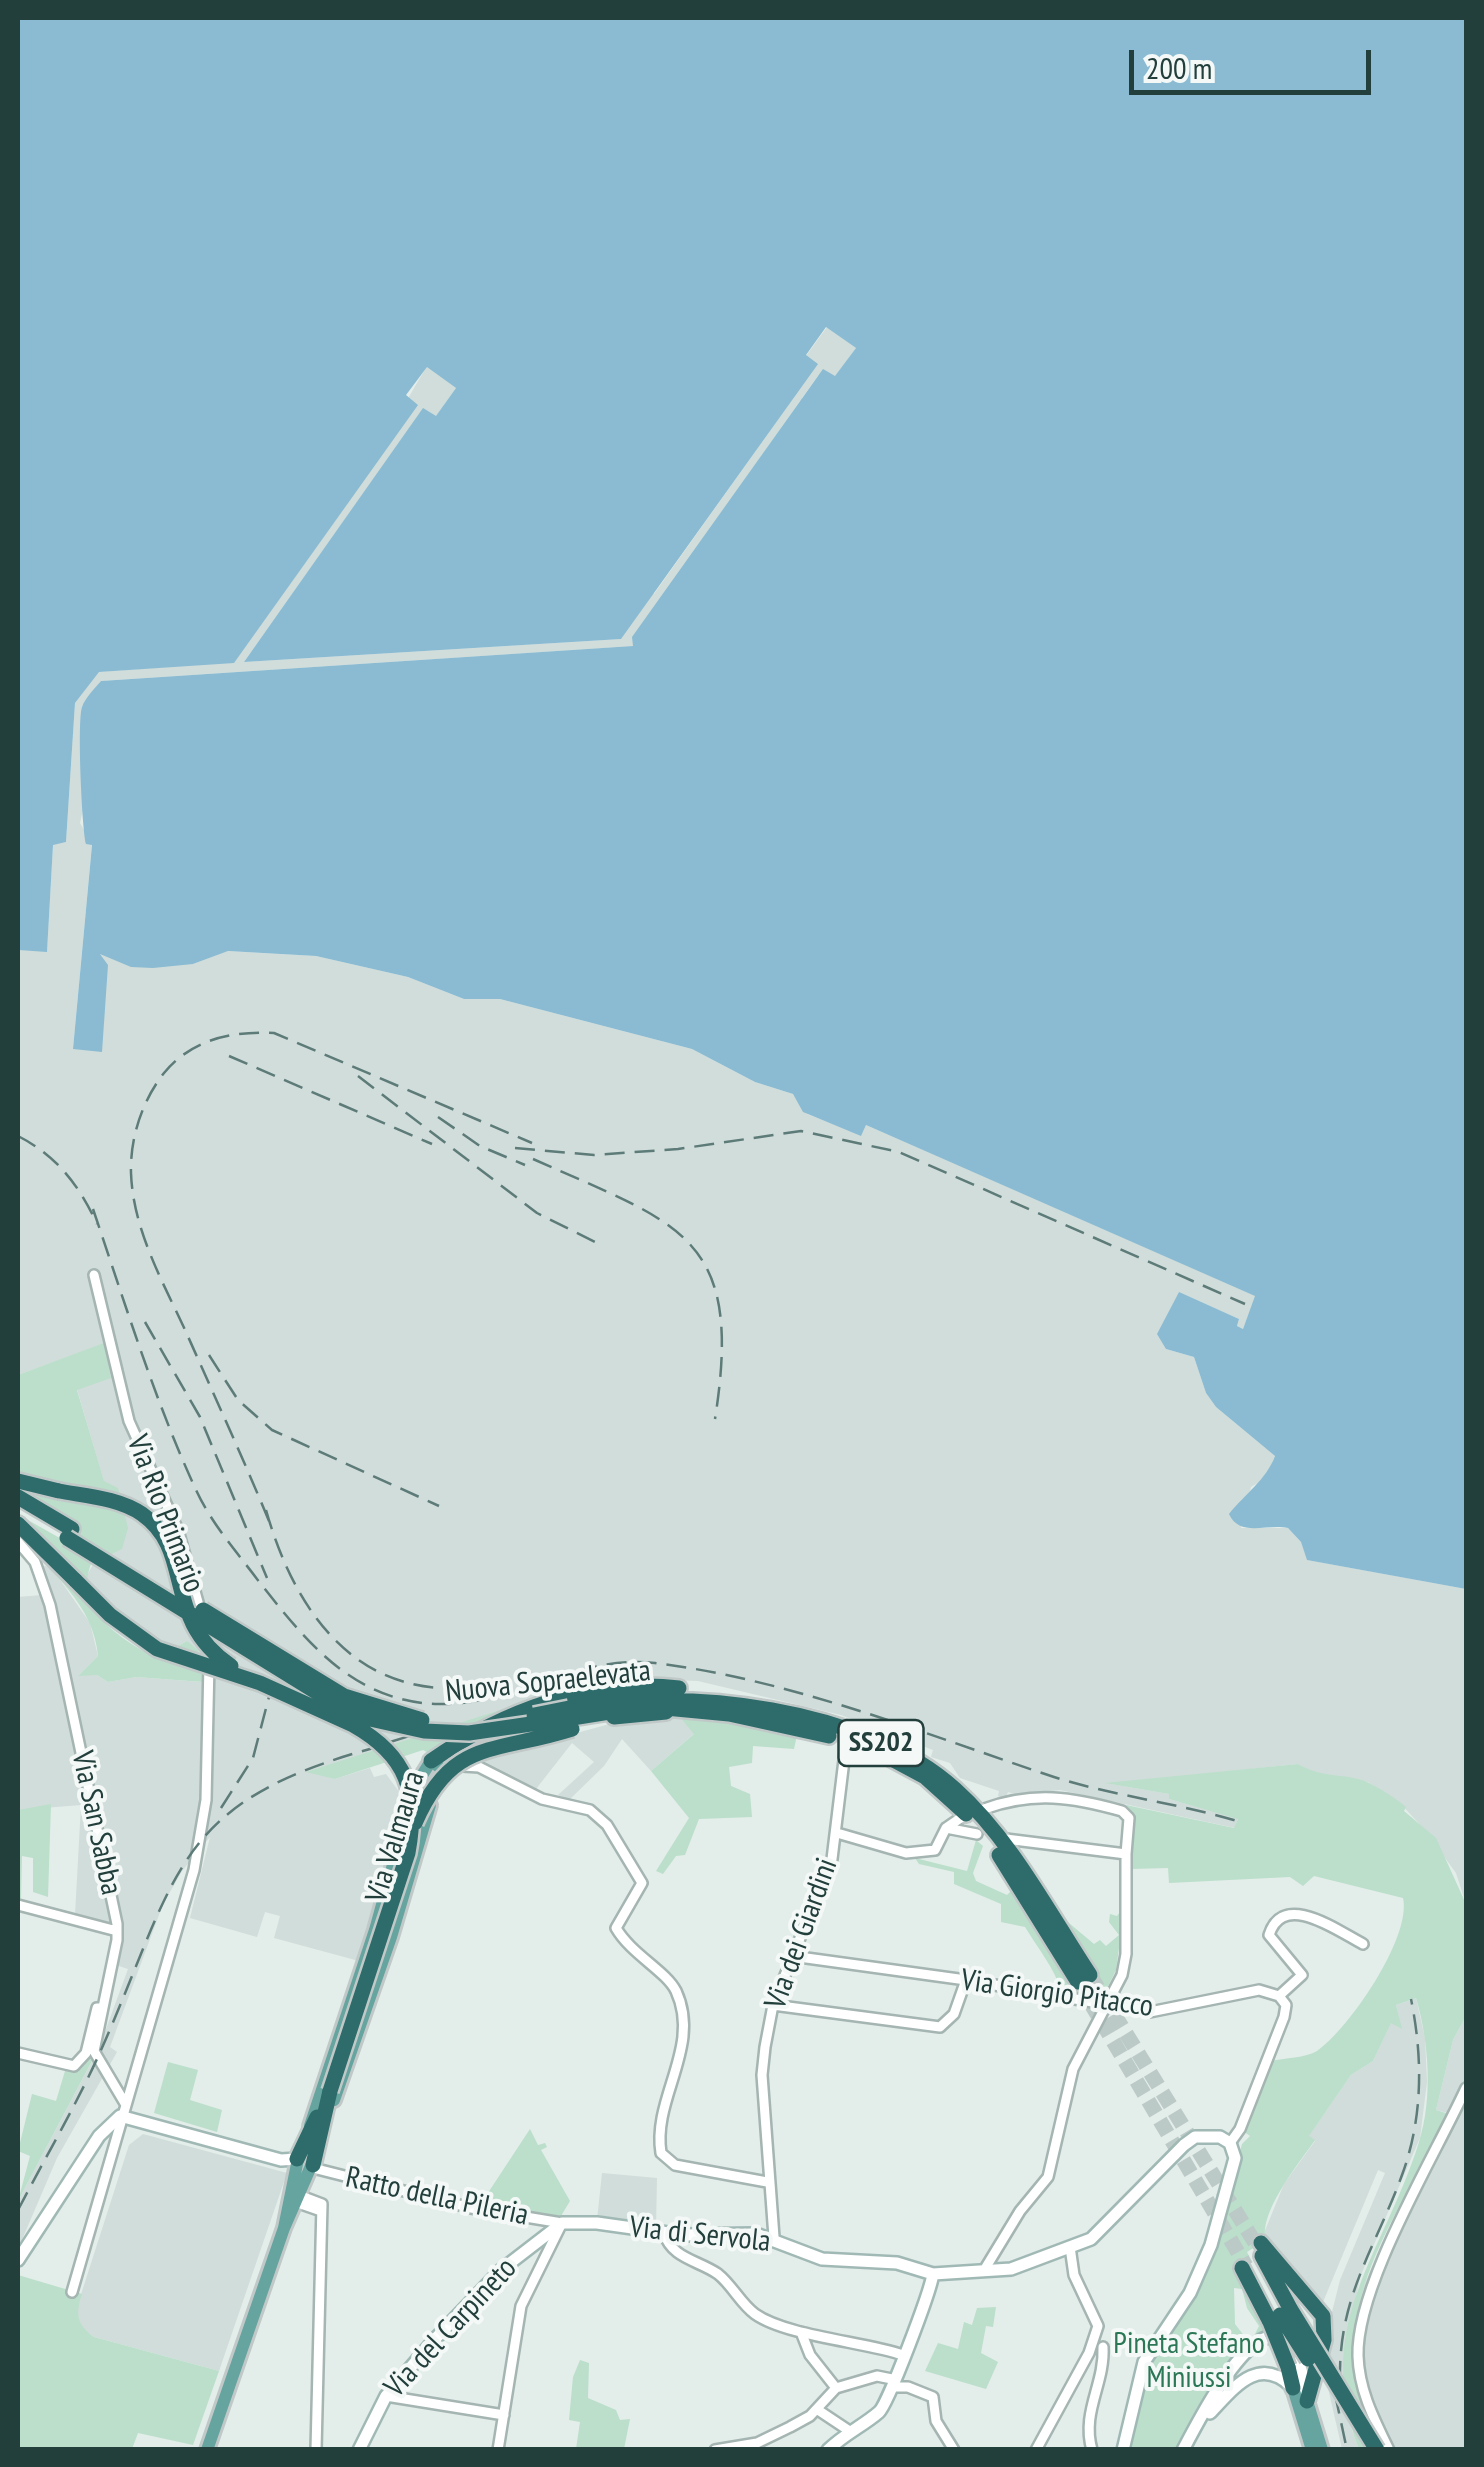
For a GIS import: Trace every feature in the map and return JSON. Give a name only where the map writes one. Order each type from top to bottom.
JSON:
[{"type":"highway","points":[[18,1482],[114,1502],[156,1526],[173,1558],[187,1617],[198,1638],[226,1664],[260,1683]]},
{"type":"highway","name":"Nuova Sopraelevata","points":[[18,1497],[70,1533],[323,1684],[373,1708],[404,1717],[468,1723],[625,1716],[704,1710],[846,1740],[893,1758],[925,1778],[979,1828],[1084,1979],[988,1824],[957,1790],[906,1754],[804,1720],[677,1697],[571,1718]]},
{"type":"highway","name":"Nuova Sopraelevata","points":[[18,1509],[70,1533]]},
{"type":"highway","points":[[18,1524],[147,1643],[260,1683],[354,1725],[385,1745],[407,1781],[412,1831]]},
{"type":"highway","points":[[430,1761],[530,1709],[622,1686],[708,1692],[804,1720]]},
{"type":"highway","points":[[300,2167],[385,1930],[412,1831],[430,1789],[448,1768],[473,1755],[571,1718]]},
{"type":"highway","points":[[1293,2388],[1280,2316],[1259,2245],[1324,2316],[1324,2340],[1307,2401]]},
{"type":"highway","points":[[1244,2267],[1377,2450]]},
{"type":"highway","points":[[1280,2316],[1365,2450]]},
{"type":"main road","name":"Via Valmaura","points":[[207,2450],[284,2228],[300,2167],[381,1910],[412,1789],[430,1761],[447,1773],[432,1798],[398,1915],[300,2167],[300,2200],[284,2228]]},
{"type":"main road","points":[[18,2260],[99,2136],[125,2111],[300,2167]]},
{"type":"main road","name":"Via di Servola","points":[[562,2223],[664,2234],[774,2237],[822,2259],[897,2262],[933,2274],[1016,2268],[1046,2252],[1090,2239],[1195,2137],[1208,2134],[1230,2143]]},
{"type":"main road","points":[[1123,2450],[1144,2362],[1190,2293],[1211,2245],[1234,2158],[1230,2143]]},
{"type":"main road","name":"Via del Carpineto","points":[[359,2450],[386,2396],[501,2270],[562,2223]]},
{"type":"main road","points":[[828,2450],[848,2430],[882,2410],[927,2304],[933,2274]]},
{"type":"main road","points":[[1182,2450],[1237,2358],[1264,2338],[1282,2341],[1294,2352],[1322,2450]]},
{"type":"main road","points":[[1191,2435],[1246,2377],[1268,2373],[1293,2388],[1312,2450]]},
{"type":"street","name":"Via Rio Primario","points":[[72,2292],[194,1870],[206,1800],[210,1672],[196,1583],[173,1518],[129,1422],[94,1275]]},
{"type":"street","name":"Via San Sabba","points":[[18,1542],[35,1562],[50,1605],[118,1931],[94,2051],[125,2111]]},
{"type":"street","name":"Via dei Giardini","points":[[774,2237],[762,2075],[773,2005],[824,1884],[837,1833],[837,1786],[845,1752]]},
{"type":"street","points":[[447,1773],[464,1765],[479,1766],[530,1794],[590,1810],[607,1825],[642,1883],[618,1932],[639,1958],[672,1984],[681,2004],[679,2068],[661,2116],[661,2153],[675,2165],[768,2182]]},
{"type":"street","points":[[984,1809],[1015,1798],[1048,1794],[1122,1811],[1129,1818],[1126,1954],[1108,2006],[1073,2069],[1048,2177],[1020,2211],[986,2268]]},
{"type":"street","points":[[837,1833],[918,1854],[935,1850],[946,1828],[962,1817]]},
{"type":"street","points":[[946,1828],[976,1834]]},
{"type":"street","points":[[1006,1839],[1126,1854]]},
{"type":"street","points":[[18,1905],[118,1931]]},
{"type":"street","points":[[381,1910],[390,1908],[398,1915]]},
{"type":"street","points":[[1230,2143],[1240,2129],[1284,2017],[1286,2006],[1279,1996],[1302,1976],[1269,1935],[1282,1919],[1292,1914],[1307,1915],[1363,1944]]},
{"type":"street","name":"Via Giorgio Pitacco","points":[[792,1956],[966,1980],[1150,2012],[1259,1990],[1279,1996]]},
{"type":"street","points":[[773,2005],[940,2027],[954,2014],[966,1980]]},
{"type":"street","points":[[18,2054],[74,2066],[86,2053],[96,2008],[103,2008]]},
{"type":"street","points":[[1388,2450],[1362,2386],[1360,2324],[1377,2274],[1466,2088]]},
{"type":"street","name":"Ratto della Pileria","points":[[300,2167],[454,2204],[562,2223]]},
{"type":"street","points":[[300,2200],[321,2208],[316,2450]]},
{"type":"street","points":[[498,2450],[521,2306],[562,2223]]},
{"type":"street","points":[[664,2234],[678,2254],[719,2275],[753,2313],[801,2332],[860,2341],[883,2352],[903,2355]]},
{"type":"street","points":[[1036,2450],[1089,2353],[1098,2326],[1074,2275],[1070,2247]]},
{"type":"street","points":[[801,2332],[810,2355],[836,2388]]},
{"type":"street","points":[[1092,2450],[1089,2408],[1104,2366],[1103,2347]]},
{"type":"street","points":[[714,2450],[760,2446],[818,2410],[836,2388],[877,2376],[933,2398],[936,2421],[954,2450]]},
{"type":"street","points":[[386,2396],[504,2415]]},
{"type":"street","points":[[818,2410],[848,2430]]},
{"type":"shaded area","points":[[827,327],[856,348],[835,377],[818,376],[802,398],[809,404],[800,401],[633,639],[634,646],[101,681],[82,706],[84,805],[80,823],[92,844],[73,1049],[104,960],[100,954],[193,964],[227,951],[316,956],[408,977],[464,999],[500,999],[692,1049],[755,1082],[793,1094],[807,1114],[861,1135],[866,1125],[1256,1296],[1243,1329],[1237,1326],[1239,1319],[1179,1293],[1172,1306],[1166,1349],[1194,1357],[1206,1393],[1216,1407],[1275,1456],[1266,1478],[1251,1487],[1241,1528],[1288,1528],[1301,1542],[1308,1560],[1466,1589],[1466,1904],[1456,1873],[1424,1829],[1400,1803],[1368,1782],[1319,1776],[1298,1764],[1112,1784],[1169,1794],[1169,1799],[1238,1818],[1235,1828],[1060,1790],[1018,1795],[1008,1792],[1005,1799],[998,1796],[999,1791],[960,1778],[950,1763],[931,1757],[933,1750],[841,1715],[698,1681],[614,1678],[310,1771],[335,1779],[370,1768],[374,1777],[386,1774],[405,1800],[359,1961],[274,1938],[280,1916],[265,1912],[257,1937],[190,1918],[210,1837],[182,1871],[163,1904],[110,2047],[117,2052],[57,2158],[18,2249],[18,2201],[99,2048],[128,1969],[116,1965],[121,1928],[75,1915],[81,1805],[18,1810],[18,1597],[42,1595],[32,1566],[46,1566],[56,1574],[90,1623],[98,1656],[79,1675],[97,1675],[108,1682],[136,1677],[202,1682],[187,1641],[156,1658],[101,1619],[88,1599],[86,1577],[95,1561],[104,1482],[77,1389],[104,1344],[18,1375],[18,950],[47,951],[53,844],[66,842],[75,703],[98,672],[234,662],[342,511],[427,366],[456,388],[436,417],[423,409],[244,662],[620,639],[651,595],[618,569],[654,594],[794,397],[806,356]]},
{"type":"shaded area","points":[[679,1716],[695,1733],[651,1771],[622,1739],[604,1766],[569,1800],[558,1795],[594,1762],[572,1743],[536,1789],[475,1761],[440,1759],[510,1722],[573,1734],[617,1722]]},
{"type":"shaded area","points":[[1416,1998],[1425,2038],[1427,2082],[1420,2138],[1360,2277],[1343,2368],[1352,2430],[1359,2449],[1342,2449],[1328,2388],[1330,2320],[1340,2280],[1385,2173],[1378,2170],[1323,2302],[1284,2264],[1264,2233],[1284,2184],[1315,2141],[1308,2137],[1351,2075],[1373,2061],[1391,2022],[1401,2028],[1396,2005]]},
{"type":"shaded area","points":[[1466,2016],[1466,2449],[1382,2450],[1357,2392],[1353,2329],[1359,2297],[1448,2113],[1436,2110],[1453,2040]]},
{"type":"shaded area","points":[[143,2134],[287,2173],[219,2371],[94,2337],[81,2328],[76,2310],[129,2145]]},
{"type":"shaded area","points":[[602,2173],[657,2178],[656,2227],[597,2220]]},
{"type":"green space","points":[[104,1343],[111,1378],[77,1390],[104,1481],[118,1488],[128,1528],[122,1549],[91,1564],[89,1595],[94,1609],[115,1632],[156,1658],[187,1641],[198,1650],[203,1682],[136,1677],[108,1682],[97,1675],[78,1676],[98,1656],[89,1621],[69,1591],[18,1538],[26,1519],[65,1541],[74,1525],[18,1494],[18,1375]]},
{"type":"green space","points":[[563,1690],[480,1727],[432,1755],[423,1750],[335,1779],[306,1772]]},
{"type":"green space","points":[[679,1716],[717,1718],[797,1735],[794,1749],[753,1746],[752,1763],[729,1767],[731,1786],[750,1794],[752,1817],[699,1819],[685,1855],[676,1856],[663,1874],[656,1871],[689,1818],[651,1771],[694,1734]]},
{"type":"green space","name":"Pineta Stefano Miniussi","points":[[1298,1764],[1367,1782],[1406,1807],[1404,1811],[1436,1838],[1466,1904],[1466,2016],[1453,2040],[1436,2110],[1449,2114],[1384,2237],[1357,2317],[1354,2358],[1362,2402],[1382,2449],[1359,2449],[1346,2405],[1343,2364],[1358,2291],[1404,2182],[1423,2125],[1428,2070],[1416,1998],[1396,2005],[1402,2029],[1391,2023],[1373,2061],[1351,2075],[1309,2136],[1315,2140],[1268,2216],[1266,2240],[1247,2252],[1252,2262],[1239,2270],[1271,2332],[1254,2336],[1259,2326],[1247,2308],[1242,2289],[1234,2288],[1235,2324],[1245,2337],[1177,2449],[1129,2449],[1150,2361],[1200,2284],[1215,2250],[1242,2144],[1250,2136],[1243,2131],[1271,2061],[1317,2051],[1345,2023],[1388,1958],[1403,1915],[1403,1898],[1314,1876],[1303,1886],[1290,1877],[1169,1883],[1168,1868],[1131,1869],[1135,1815],[1126,1805],[1234,1828],[1238,1819],[1169,1799],[1169,1794],[1105,1783]]},
{"type":"green space","points":[[51,1804],[48,1897],[33,1892],[33,1858],[22,1856],[21,1900],[18,1810]]},
{"type":"green space","points":[[976,1840],[983,1846],[973,1873],[976,1881],[1007,1895],[1013,1889],[1071,1986],[1097,1970],[1057,1913],[1094,1944],[1100,1940],[1106,1946],[1119,1935],[1109,1922],[1110,1914],[1117,1916],[1125,1905],[1116,1970],[1101,2001],[1062,1992],[1025,1927],[1001,1922],[1001,1904],[954,1884],[954,1872],[919,1864],[915,1858],[967,1871]]},
{"type":"green space","points":[[90,2052],[93,2059],[18,2201],[30,2156],[18,2151],[32,2094],[56,2101],[65,2071],[77,2070]]},
{"type":"green space","points":[[168,2062],[198,2070],[190,2100],[222,2110],[217,2132],[154,2113]]},
{"type":"green space","points":[[530,2129],[538,2145],[545,2143],[547,2147],[541,2150],[570,2201],[561,2216],[480,2205]]},
{"type":"green space","points":[[18,2275],[82,2294],[79,2318],[94,2337],[219,2371],[193,2445],[138,2433],[132,2449],[18,2449]]},
{"type":"green space","points":[[996,2307],[993,2327],[986,2326],[981,2353],[998,2362],[986,2389],[925,2371],[938,2343],[958,2349],[964,2322],[972,2325],[977,2308]]},
{"type":"green space","points":[[580,2360],[589,2363],[588,2398],[616,2410],[620,2420],[630,2419],[624,2449],[576,2449],[580,2422],[569,2420],[573,2377]]},
{"type":"water","points":[[18,18],[1466,18],[1466,1589],[1307,1560],[1301,1542],[1288,1528],[1247,1528],[1234,1521],[1229,1514],[1261,1480],[1275,1456],[1216,1407],[1206,1393],[1194,1357],[1166,1349],[1157,1334],[1179,1292],[1239,1319],[1237,1326],[1243,1329],[1255,1296],[866,1125],[861,1136],[803,1112],[793,1094],[755,1082],[692,1049],[500,999],[464,999],[408,977],[316,956],[228,951],[193,964],[153,968],[131,967],[100,954],[108,965],[102,1052],[73,1049],[92,845],[86,844],[83,818],[81,716],[85,700],[101,681],[633,646],[632,637],[823,369],[835,376],[856,348],[826,327],[806,355],[818,364],[621,639],[244,662],[423,408],[436,416],[456,388],[427,367],[406,395],[418,405],[234,663],[99,672],[75,703],[66,842],[53,845],[47,952],[18,950]]},
{"type":"tunnel","points":[[1090,1975],[1257,2246]]},
{"type":"tunnel","points":[[1078,1982],[1246,2266]]},
{"type":"railway","points":[[269,1521],[159,1275],[137,1215],[131,1173],[133,1147],[139,1120],[156,1084],[175,1061],[200,1045],[228,1036],[274,1033],[532,1143]]},
{"type":"railway","points":[[229,1056],[432,1144]]},
{"type":"railway","points":[[358,1076],[537,1213],[603,1246]]},
{"type":"railway","points":[[438,1117],[480,1146],[525,1165]]},
{"type":"railway","points":[[515,1148],[594,1155],[678,1149],[801,1131],[899,1152],[1245,1304]]},
{"type":"railway","points":[[18,1136],[65,1173],[97,1224]]},
{"type":"railway","points":[[533,1159],[628,1202],[663,1222],[690,1245],[709,1273],[720,1310],[722,1358],[715,1419]]},
{"type":"railway","points":[[93,1209],[154,1388],[203,1504],[293,1624],[354,1679],[405,1700],[435,1704],[491,1698],[571,1673],[626,1662],[706,1671],[858,1710],[1077,1784],[1237,1821]]},
{"type":"railway","points":[[145,1322],[200,1417],[267,1578]]},
{"type":"railway","points":[[209,1355],[238,1400],[272,1430],[439,1506]]},
{"type":"railway","points":[[266,1510],[297,1589],[319,1622],[345,1649],[376,1670],[411,1684],[451,1688],[497,1683]]},
{"type":"railway","points":[[221,1808],[253,1758],[270,1693]]},
{"type":"railway","points":[[390,1742],[413,1735]]},
{"type":"railway","points":[[18,2210],[85,2084],[150,1931],[193,1850],[222,1819],[260,1792],[311,1768],[377,1747]]},
{"type":"railway","points":[[1340,2381],[1341,2351],[1352,2298],[1402,2175],[1414,2132],[1419,2066],[1411,1999]]},
{"type":"railway","points":[[1335,2394],[1347,2450]]}]
